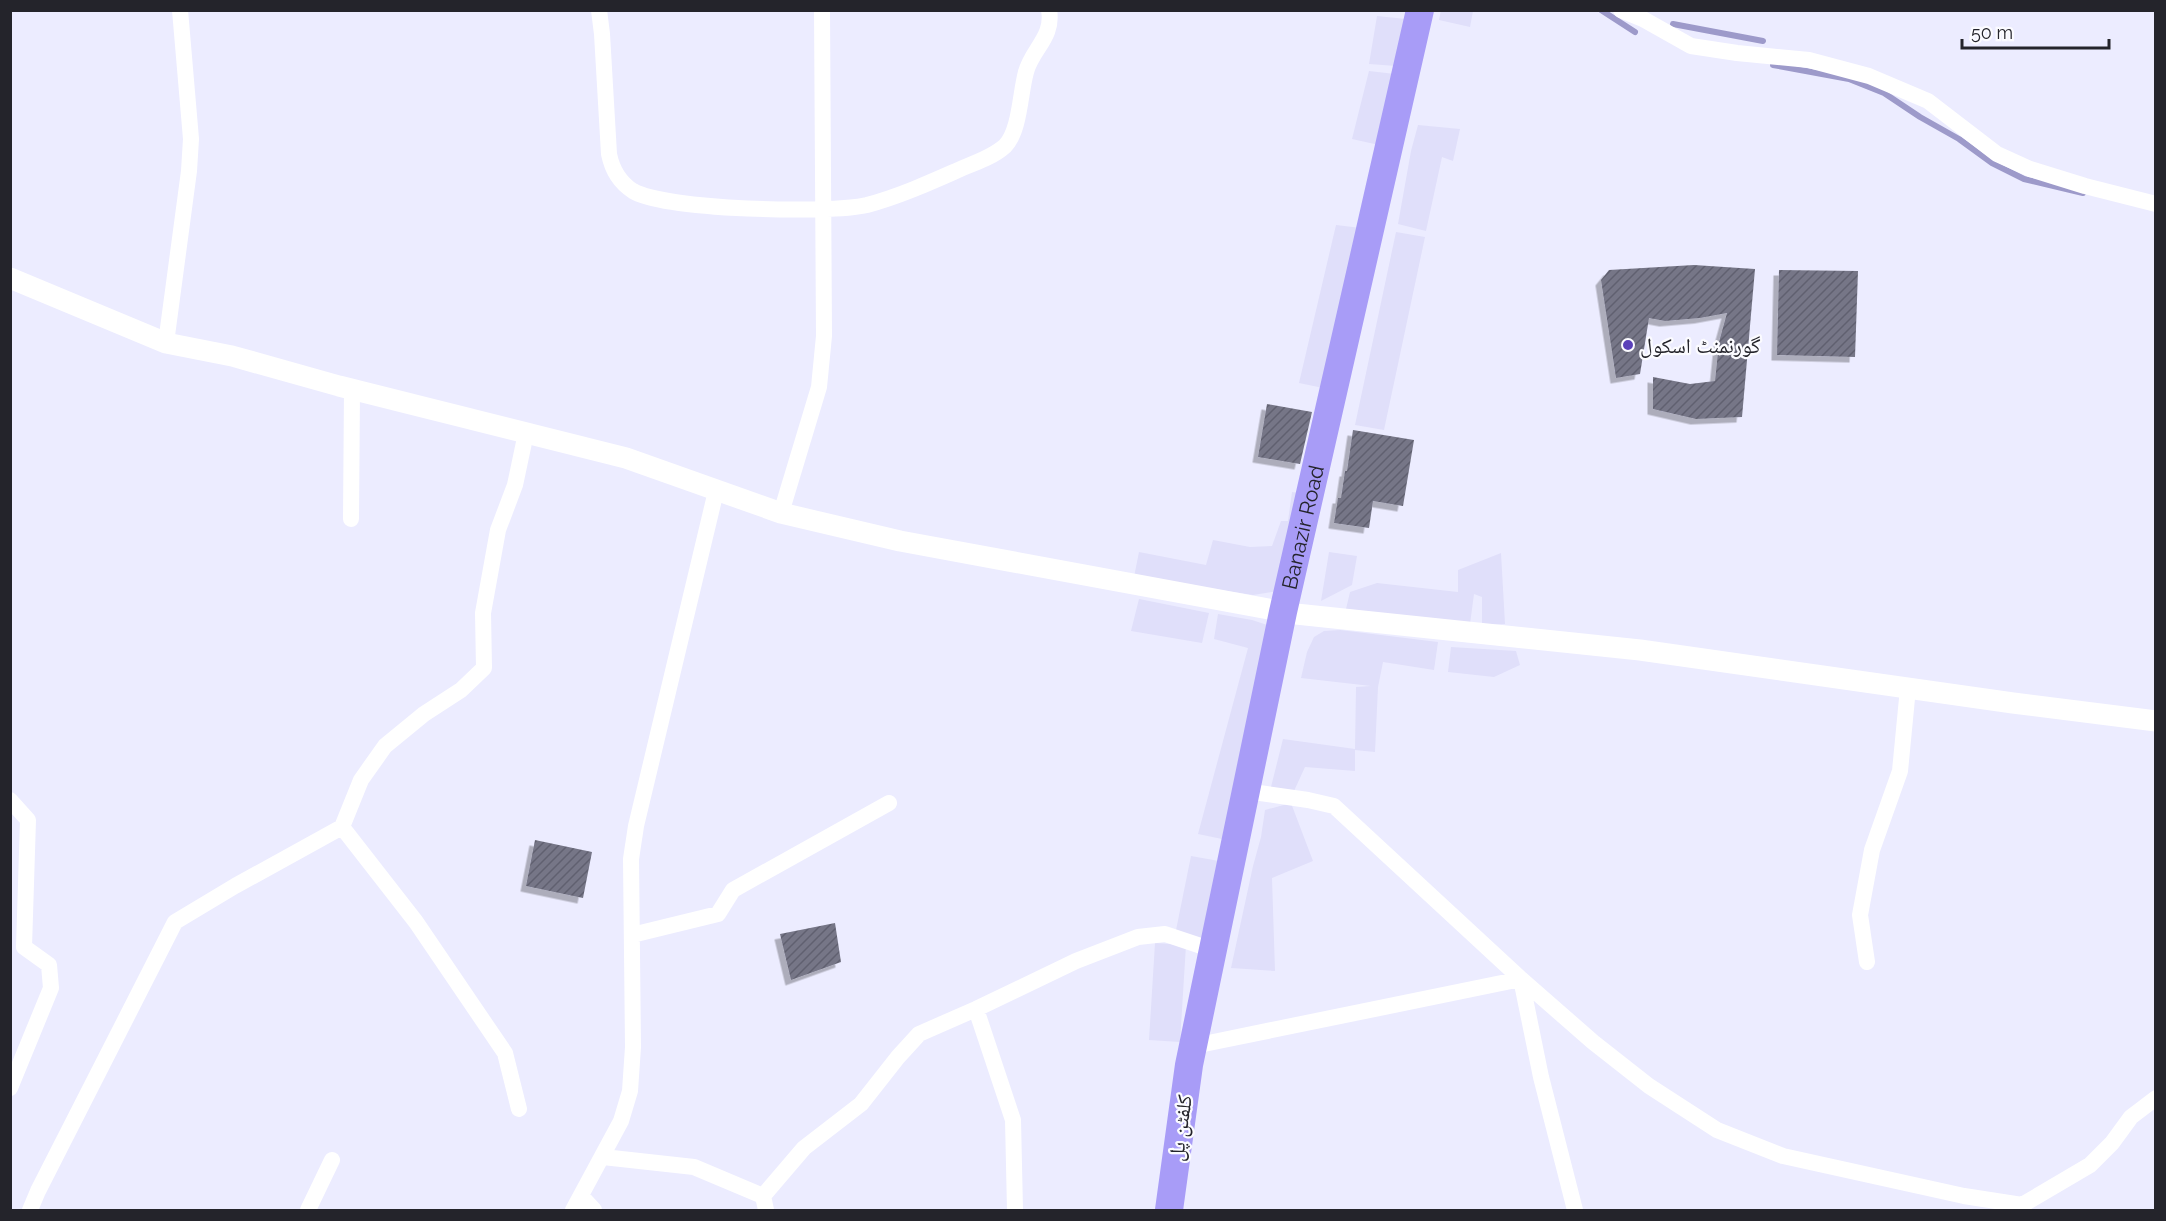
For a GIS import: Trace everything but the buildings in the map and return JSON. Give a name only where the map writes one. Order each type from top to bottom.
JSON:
[{"type":"highway","name":"Banazir Road","points":[[1194,1046],[1282,612],[1420,10]]},
{"type":"highway","name":"کلفٹن پل","points":[[1169,1210],[1189,1065],[1194,1046]]},
{"type":"street","points":[[166,343],[189,171],[191,139],[180,10]]},
{"type":"street","points":[[599,10],[609,154],[613,170],[621,180],[634,191],[657,198],[698,205],[824,209],[866,205],[897,195],[987,158],[1005,146],[1013,134],[1026,71],[1049,30],[1049,10]]},
{"type":"street","points":[[781,513],[819,387],[824,336],[822,10]]},
{"type":"street","points":[[1622,10],[1691,46],[1809,60],[1869,76],[1928,101],[1997,154],[2030,169],[2156,204]]},
{"type":"street","points":[[10,278],[166,343],[232,356],[352,389],[626,458],[781,513],[900,541],[1282,612],[1640,650],[2156,721]]},
{"type":"street","points":[[351,519],[352,389]]},
{"type":"street","points":[[30,1210],[175,922],[342,827],[361,780],[386,746],[424,714],[461,690],[484,668],[483,613],[498,530],[515,485],[526,433]]},
{"type":"street","points":[[594,1210],[578,1204],[621,1121],[630,1091],[633,1047],[631,859],[636,826],[716,491]]},
{"type":"street","points":[[1867,963],[1860,915],[1872,850],[1900,771],[1908,688]]},
{"type":"street","points":[[1246,791],[1334,806],[1521,979],[1593,1042],[1649,1086],[1717,1130],[1783,1156],[2023,1208],[2090,1165],[2112,1143],[2131,1118],[2156,1098]]},
{"type":"street","points":[[10,800],[28,820],[24,947],[49,964],[51,988],[10,1088]]},
{"type":"street","points":[[632,934],[718,914],[733,890],[889,803]]},
{"type":"street","points":[[342,827],[416,922],[505,1053],[519,1109]]},
{"type":"street","points":[[603,1157],[694,1167],[765,1203],[804,1148],[861,1104],[919,1034],[1076,962],[1138,937],[1165,934],[1213,950]]},
{"type":"street","points":[[1194,1046],[1521,979]]},
{"type":"street","points":[[1521,979],[1541,1077],[1575,1210]]},
{"type":"street","points":[[976,1009],[1013,1120],[1015,1210]]},
{"type":"street","points":[[308,1210],[332,1160]]},
{"type":"shaded area","points":[[1441,10],[1473,11],[1470,27],[1439,20]]},
{"type":"shaded area","points":[[1377,16],[1406,19],[1396,66],[1369,64]]},
{"type":"shaded area","points":[[1369,71],[1395,74],[1379,145],[1352,139]]},
{"type":"shaded area","points":[[1418,125],[1460,129],[1453,161],[1442,157],[1426,231],[1398,224]]},
{"type":"shaded area","points":[[1336,225],[1361,228],[1328,389],[1299,383]]},
{"type":"shaded area","points":[[1396,232],[1425,237],[1384,430],[1355,425]]},
{"type":"shaded area","points":[[1292,492],[1308,494],[1284,590],[1253,595],[1134,577],[1139,552],[1206,565],[1213,540],[1250,547],[1272,546],[1281,521],[1288,521]]},
{"type":"shaded area","points":[[1329,552],[1357,556],[1352,585],[1321,601]]},
{"type":"shaded area","points":[[1501,553],[1505,624],[1482,625],[1482,597],[1474,594],[1470,624],[1346,609],[1350,592],[1377,583],[1458,592],[1458,570]]},
{"type":"shaded area","points":[[1139,599],[1209,613],[1202,643],[1131,631]]},
{"type":"shaded area","points":[[1218,614],[1252,620],[1277,628],[1222,839],[1198,834],[1248,648],[1214,639]]},
{"type":"shaded area","points":[[1340,630],[1438,642],[1434,670],[1383,662],[1378,687],[1375,752],[1355,750],[1355,771],[1305,767],[1294,791],[1271,787],[1283,739],[1355,749],[1356,687],[1371,686],[1301,678],[1307,652],[1314,637],[1324,631]]},
{"type":"shaded area","points":[[1451,647],[1516,651],[1520,665],[1494,677],[1448,672]]},
{"type":"shaded area","points":[[1291,803],[1313,861],[1272,878],[1275,971],[1231,968],[1265,810]]},
{"type":"shaded area","points":[[1191,856],[1219,861],[1203,942],[1175,935]]},
{"type":"shaded area","points":[[1155,943],[1186,945],[1180,1042],[1149,1040]]},
{"type":"waterway","points":[[1601,10],[1635,32]]},
{"type":"waterway","points":[[1673,24],[1763,41]]},
{"type":"waterway","points":[[1773,65],[1849,79],[1884,93],[1959,139],[1992,163],[2024,179],[2083,193]]},
{"type":"place","name":"گورنمنٹ اسکول","points":[[1628,345]]}]
